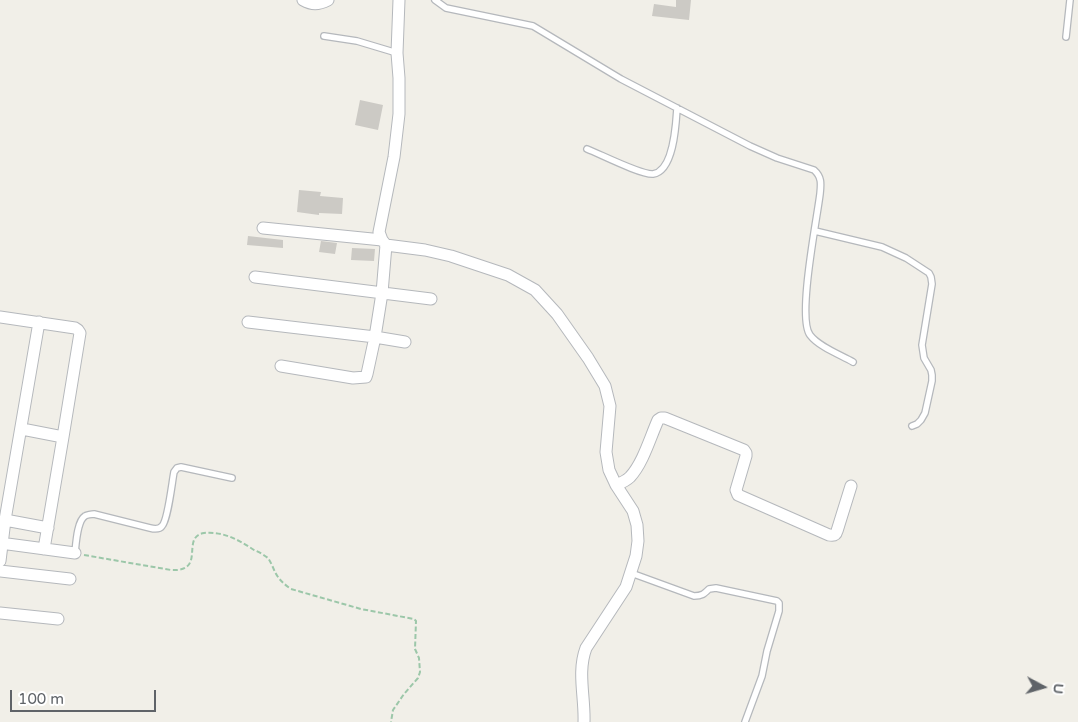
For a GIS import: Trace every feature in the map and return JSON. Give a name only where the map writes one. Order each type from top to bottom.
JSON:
[{"type":"street","points":[[303,0],[311,4],[323,3],[328,0]]},
{"type":"street","points":[[281,366],[353,378],[366,377],[367,374],[382,293],[384,243],[379,232],[394,158],[399,114],[397,53],[399,0]]},
{"type":"street","points":[[263,228],[425,250],[451,256],[508,275],[535,290],[557,314],[588,358],[605,386],[610,406],[606,452],[609,470],[616,485],[633,511],[637,525],[638,541],[636,556],[626,587],[586,648],[583,658],[584,722]]},
{"type":"street","points":[[256,277],[431,300]]},
{"type":"street","points":[[0,316],[75,328],[80,333],[44,549]]},
{"type":"street","points":[[0,561],[1,544],[39,322]]},
{"type":"street","points":[[248,322],[405,342]]},
{"type":"street","points":[[616,485],[628,479],[636,470],[658,420],[665,418],[744,450],[746,456],[736,490],[738,495],[829,536],[833,536],[838,531],[850,486]]},
{"type":"street","points":[[22,429],[63,437]]},
{"type":"street","points":[[5,520],[48,528]]},
{"type":"street","points":[[1,544],[75,553]]},
{"type":"street","points":[[0,571],[70,579]]},
{"type":"street","points":[[0,613],[58,619]]},
{"type":"lane","points":[[434,0],[446,8],[534,26],[621,79],[777,158],[814,170],[819,174],[821,181],[808,279],[806,328],[814,339],[853,362]]},
{"type":"lane","points":[[1066,37],[1070,0]]},
{"type":"lane","points":[[324,36],[357,41],[397,53]]},
{"type":"lane","points":[[587,149],[641,172],[655,174],[667,160],[674,142],[677,108]]},
{"type":"lane","points":[[815,231],[882,247],[929,273],[931,277],[932,284],[922,346],[924,358],[931,370],[932,381],[921,420],[912,426]]},
{"type":"lane","points":[[75,553],[79,525],[86,516],[94,514],[150,528],[158,529],[162,526],[166,515],[174,472],[177,468],[181,467],[232,478]]},
{"type":"lane","points":[[631,572],[694,596],[700,596],[709,589],[716,588],[779,603],[779,611],[767,650],[762,676],[744,722]]},
{"type":"path","points":[[75,553],[179,571],[188,566],[191,561],[192,544],[195,537],[200,534],[221,533],[241,541],[268,558],[279,579],[291,589],[361,608],[414,619],[416,621],[415,649],[419,658],[420,672],[418,678],[393,710],[391,722]]},
{"type":"building","points":[[676,0],[691,0],[689,20],[652,16],[654,4],[676,7]]},
{"type":"building","points":[[360,100],[383,105],[378,130],[355,125]]},
{"type":"building","points":[[299,190],[321,192],[320,196],[343,198],[342,214],[319,213],[319,215],[297,212]]},
{"type":"building","points":[[248,236],[283,240],[283,248],[247,245]]},
{"type":"building","points":[[321,241],[337,243],[335,254],[319,252]]},
{"type":"building","points":[[352,248],[375,249],[374,261],[351,260]]}]
